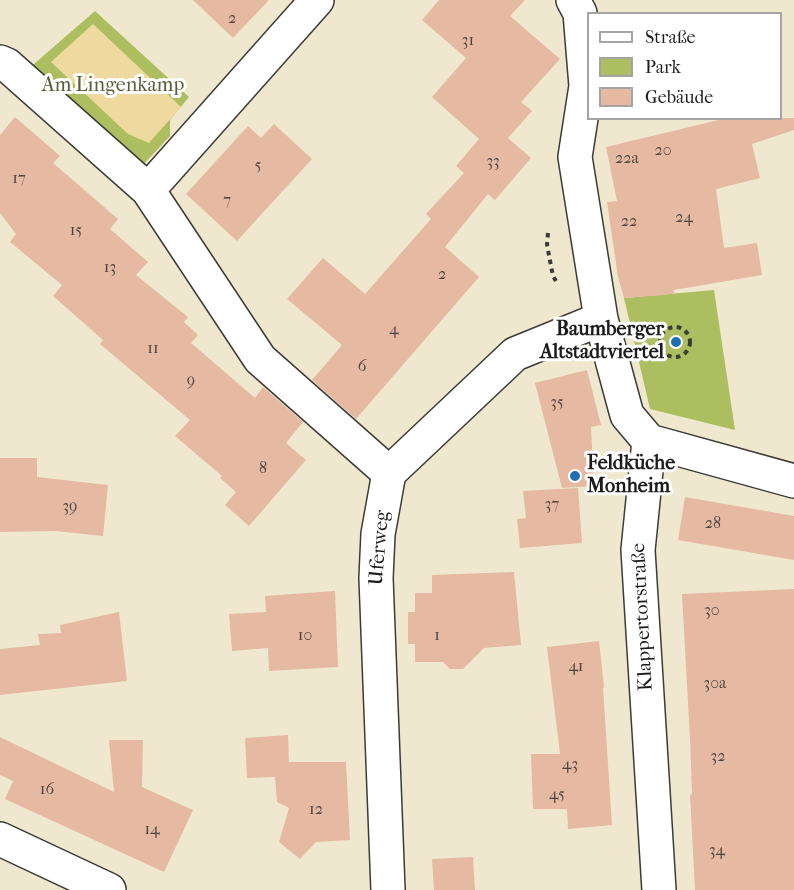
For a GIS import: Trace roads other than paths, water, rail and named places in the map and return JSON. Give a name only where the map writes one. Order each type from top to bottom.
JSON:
[{"type":"street","points":[[148,190],[317,0]]},
{"type":"street","points":[[583,4],[586,86],[575,157],[601,319],[627,415],[650,441],[794,481]]},
{"type":"street","points":[[0,62],[7,65],[148,190],[260,359],[389,474],[515,354],[601,319]]},
{"type":"street","name":"Klappertorstraße","points":[[650,441],[638,550],[659,890]]},
{"type":"street","name":"Uferweg","points":[[388,890],[376,578],[378,534],[389,474]]},
{"type":"street","points":[[0,839],[109,890]]},
{"type":"place","name":"Baumberger Altstadtviertel","points":[[676,342]]},
{"type":"place","name":"Feldküche Monheim","points":[[575,476]]},
{"type":"park label","name":"Am Lingenkamp","points":[[113,86]]}]
